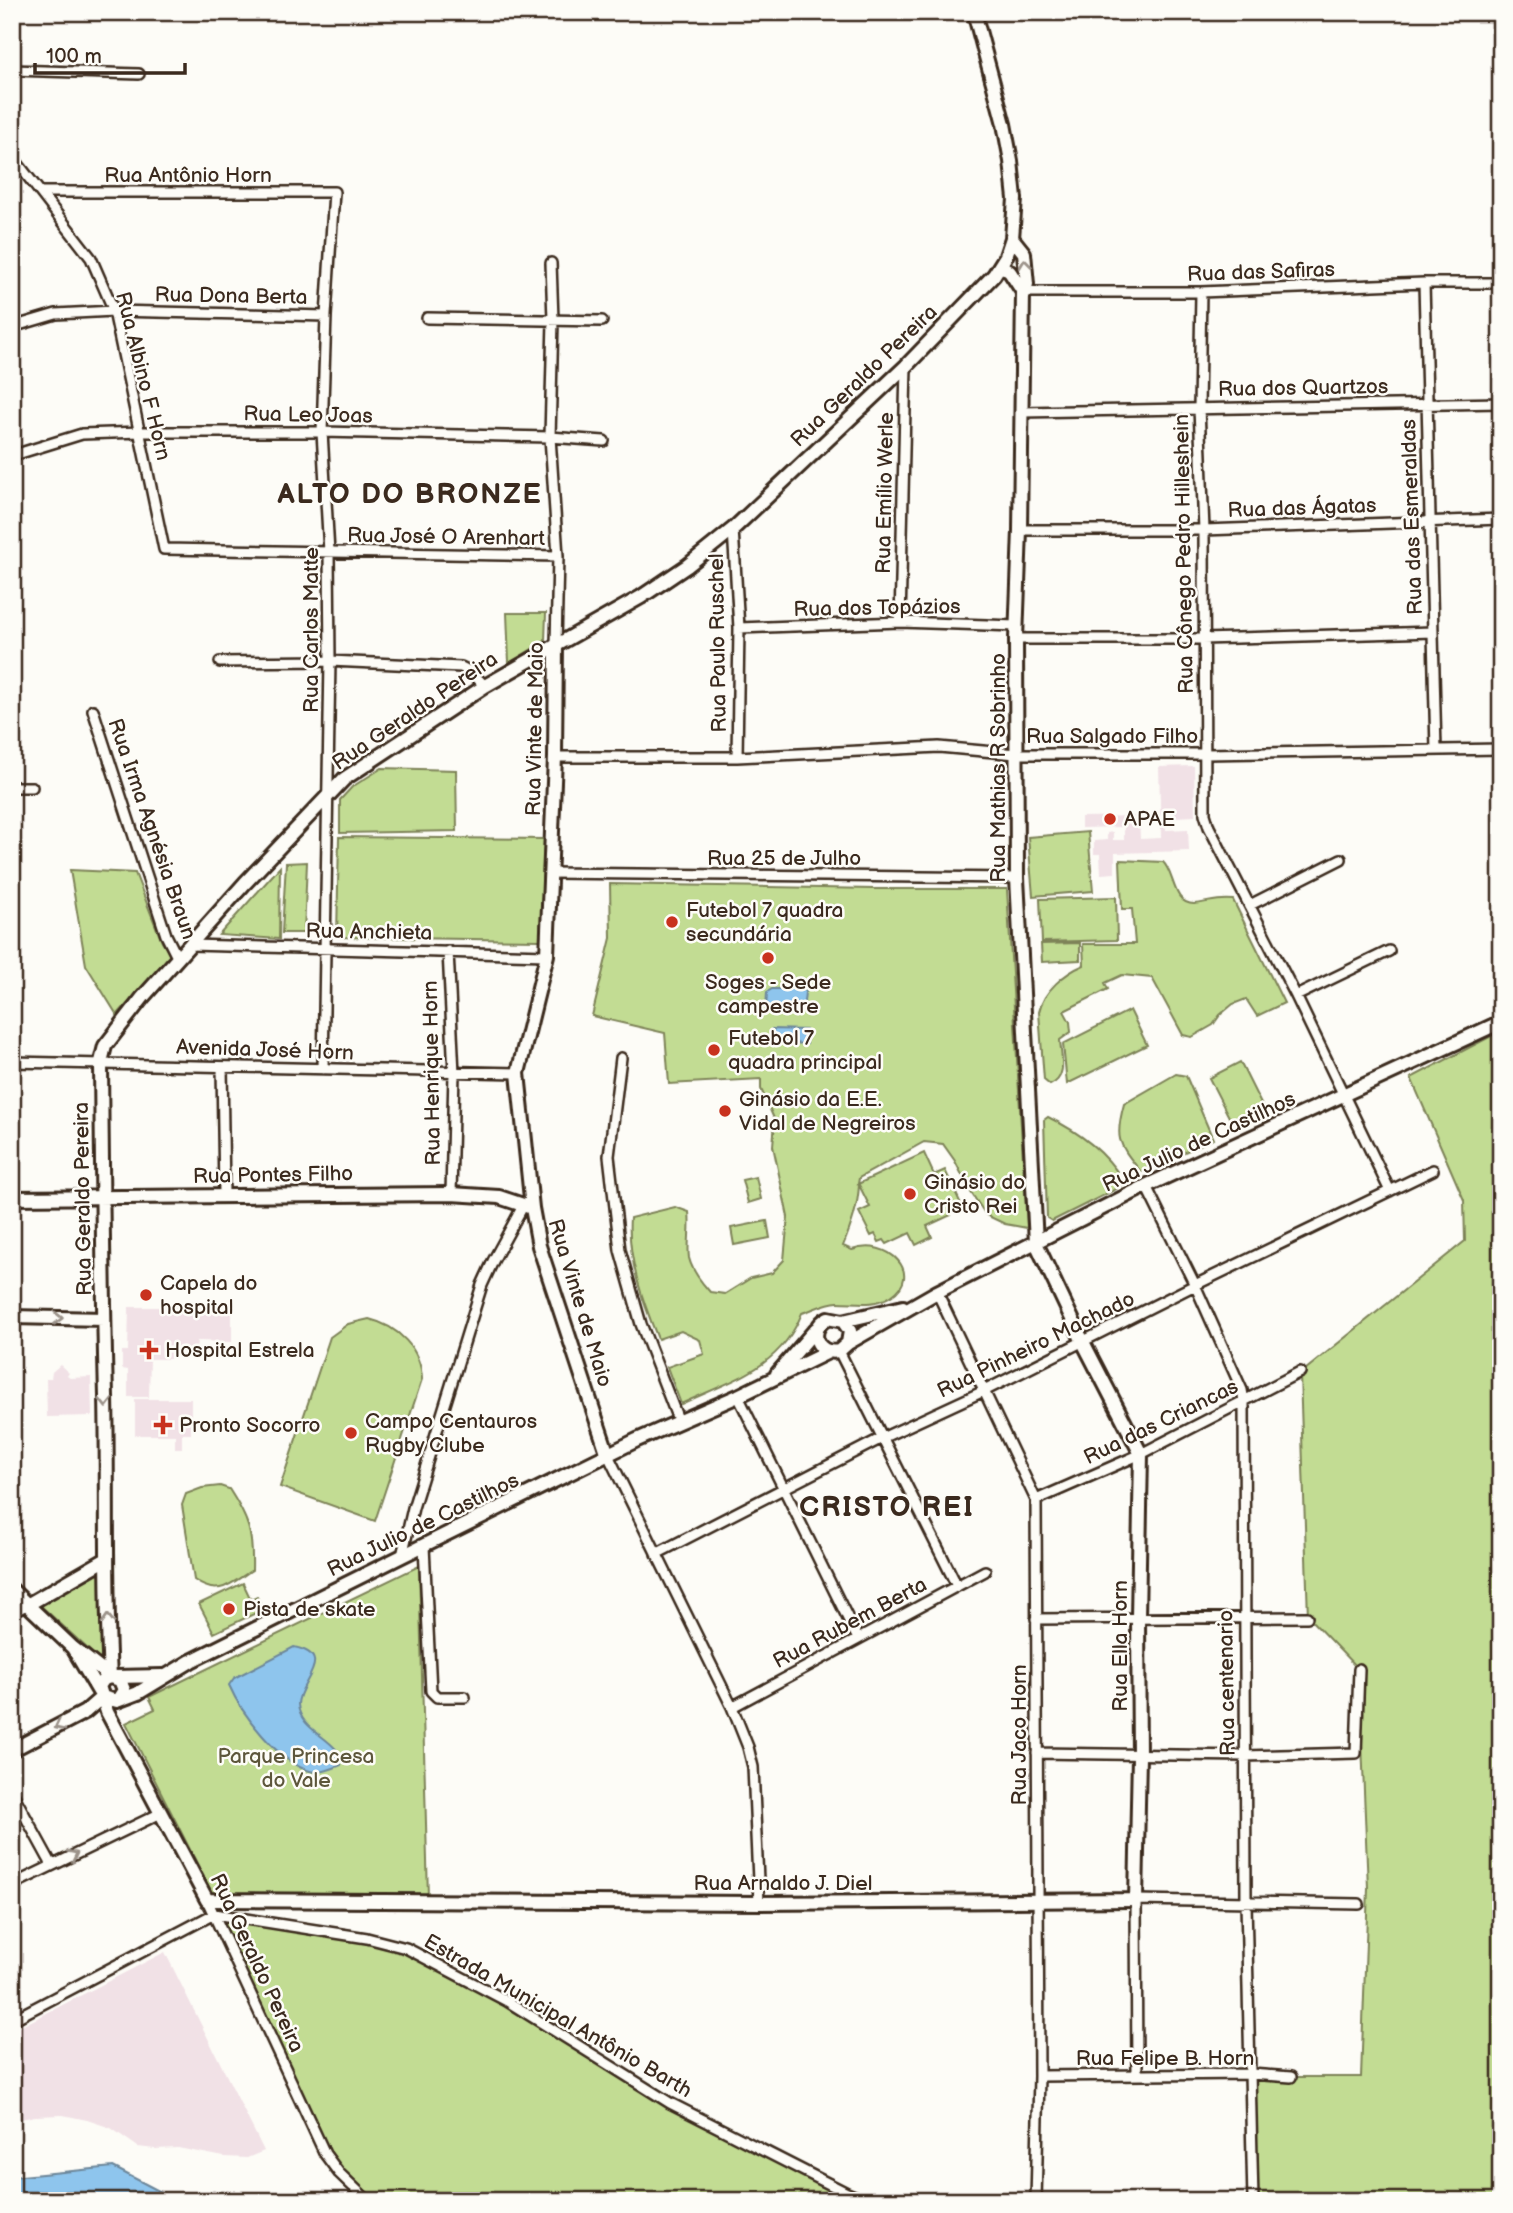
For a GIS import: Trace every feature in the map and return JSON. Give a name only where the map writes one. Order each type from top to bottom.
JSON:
[{"type":"main road","name":"Rua Geraldo Pereira","points":[[110,1677],[102,1198],[101,1062],[104,1045],[190,945],[328,794],[361,767],[485,685],[641,597],[687,566],[733,529],[906,366],[994,275],[1013,238],[1012,161],[974,12]]},
{"type":"main road","name":"Rua Mathias R Sobrinho","points":[[1013,238],[1024,253],[1027,284],[1023,292],[1016,632],[1017,878],[1036,1242]]},
{"type":"main road","points":[[1000,265],[1010,272],[1023,292]]},
{"type":"main road","name":"Rua Vinte de Maio","points":[[556,645],[555,757],[547,955],[518,1073],[528,1207],[608,1455]]},
{"type":"main road","name":"Rua Julio de Castilhos","points":[[117,1701],[138,1693],[191,1661],[608,1455],[838,1349],[916,1303],[1146,1186],[1501,1022]]},
{"type":"main road","name":"Rua Pontes Filho","points":[[12,1198],[451,1194],[499,1197],[528,1207]]},
{"type":"main road","name":"Rua Ella Horn","points":[[1036,1242],[1083,1342],[1142,1454],[1136,1900]]},
{"type":"main road","name":"Rua Julio de Castilhos","points":[[843,1321],[916,1303]]},
{"type":"main road","points":[[12,1317],[104,1319]]},
{"type":"main road","points":[[828,1318],[843,1321],[850,1331],[838,1349],[818,1345],[816,1329],[828,1318]]},
{"type":"main road","name":"Rua Julio de Castilhos","points":[[774,1378],[816,1329]]},
{"type":"main road","points":[[27,1605],[106,1560]]},
{"type":"main road","points":[[12,1589],[48,1595]]},
{"type":"main road","points":[[12,1589],[73,1648],[110,1677],[120,1680],[124,1686],[123,1695],[117,1701],[102,1697]]},
{"type":"main road","name":"Rua Geraldo Pereira","points":[[73,1648],[102,1697],[114,1727],[207,1900]]},
{"type":"main road","name":"Rua Julio de Castilhos","points":[[110,1677],[167,1676]]},
{"type":"main road","points":[[102,1697],[99,1686],[104,1679],[110,1677]]},
{"type":"main road","points":[[12,1750],[85,1712],[102,1697]]},
{"type":"main road","name":"Rua Geraldo Pereira","points":[[117,1701],[115,1707],[120,1734]]},
{"type":"main road","name":"Rua Arnaldo J. Diel","points":[[207,1900],[759,1903],[1136,1900]]},
{"type":"street","points":[[12,70],[139,74]]},
{"type":"street","name":"Rua Albino F Horn","points":[[12,156],[91,258],[114,311],[164,549]]},
{"type":"street","name":"Rua Antônio Horn","points":[[42,192],[334,192]]},
{"type":"street","name":"Rua Carlos Matte","points":[[323,1069],[330,661],[329,552],[323,432],[326,316],[334,192]]},
{"type":"street","name":"Rua Vinte de Maio","points":[[551,263],[553,320],[550,437],[558,556],[556,645]]},
{"type":"street","name":"Rua das Safiras","points":[[1023,292],[1201,292],[1424,283],[1501,283]]},
{"type":"street","name":"Rua das Esmeraldas","points":[[1424,283],[1436,750]]},
{"type":"street","name":"Rua Cônego Pedro Hilleshein","points":[[1201,292],[1199,408],[1204,530],[1205,814],[1209,827],[1296,996],[1390,1191]]},
{"type":"street","name":"Rua Dona Berta","points":[[12,327],[56,314],[114,311],[326,316]]},
{"type":"street","points":[[427,318],[602,321]]},
{"type":"street","name":"Rua Emílio Werle","points":[[900,622],[906,366]]},
{"type":"street","name":"Rua dos Quartzos","points":[[1021,412],[1501,403]]},
{"type":"street","name":"Rua Leo Joas","points":[[14,455],[82,434],[141,432],[323,432],[550,437],[604,442]]},
{"type":"street","name":"Rua das Ágatas","points":[[1020,530],[1204,530],[1501,519]]},
{"type":"street","name":"Rua Paulo Ruschel","points":[[733,529],[739,628],[737,757]]},
{"type":"street","name":"Rua José O Arenhart","points":[[164,549],[558,556]]},
{"type":"street","name":"Rua dos Topázios","points":[[739,628],[900,622],[1016,632],[1203,639],[1433,632]]},
{"type":"street","points":[[220,662],[330,661],[461,667],[471,671],[485,685]]},
{"type":"street","name":"Rua Irma Agnésia Braun","points":[[93,710],[166,935],[178,959]]},
{"type":"street","name":"Rua Salgado Filho","points":[[555,757],[737,757],[939,747],[1016,754],[1501,749]]},
{"type":"street","points":[[12,787],[32,787]]},
{"type":"street","points":[[1250,905],[1341,859]]},
{"type":"street","name":"Rua 25 de Julho","points":[[550,873],[1017,878]]},
{"type":"street","name":"Rua Anchieta","points":[[190,945],[547,955]]},
{"type":"street","name":"Rua Henrique Horn","points":[[447,951],[454,1073],[451,1194]]},
{"type":"street","points":[[1296,996],[1389,951]]},
{"type":"street","points":[[621,1058],[609,1156],[620,1250],[641,1324],[679,1422]]},
{"type":"street","name":"Avenida José Horn","points":[[12,1062],[518,1073]]},
{"type":"street","points":[[222,1067],[224,1194]]},
{"type":"street","name":"Rua Pinheiro Machado","points":[[656,1554],[882,1438],[986,1390],[1433,1170]]},
{"type":"street","name":"Rua centenario","points":[[1146,1186],[1195,1285],[1242,1390],[1244,1401],[1246,1902],[1253,2201]]},
{"type":"street","points":[[402,1556],[413,1508],[482,1285],[493,1261],[528,1207]]},
{"type":"street","name":"Rua Jaco Horn","points":[[937,1292],[986,1390],[1036,1500],[1039,2076],[1036,2201]]},
{"type":"street","points":[[838,1349],[957,1586]]},
{"type":"street","name":"Rua das Criancas","points":[[1036,1500],[1142,1454],[1300,1372]]},
{"type":"street","points":[[738,1396],[858,1639]]},
{"type":"street","name":"Rua Vinte de Maio","points":[[608,1455],[732,1707],[748,1747],[753,1767],[759,1903]]},
{"type":"street","points":[[424,1546],[431,1691],[437,1697],[464,1697]]},
{"type":"street","name":"Rua Rubem Berta","points":[[732,1707],[985,1571]]},
{"type":"street","points":[[12,1612],[27,1605]]},
{"type":"street","points":[[1036,1619],[1307,1617]]},
{"type":"street","points":[[1037,1754],[1245,1756],[1356,1753],[1359,1669]]},
{"type":"street","points":[[12,1791],[52,1865]]},
{"type":"street","points":[[12,1885],[161,1813]]},
{"type":"street","name":"Rua Geraldo Pereira","points":[[207,1900],[325,2154],[339,2173],[368,2201]]},
{"type":"street","name":"Rua Arnaldo J. Diel","points":[[1136,1900],[1359,1904]]},
{"type":"street","name":"Rua Ella Horn","points":[[1136,1900],[1137,2074]]},
{"type":"street","points":[[12,2020],[214,1914]]},
{"type":"street","name":"Estrada Municipal Antônio Barth","points":[[214,1914],[367,1938],[406,1948],[507,2001],[670,2103],[867,2201]]},
{"type":"street","name":"Rua Felipe B. Horn","points":[[1039,2076],[1251,2074],[1291,2077]]},
{"type":"shaded area","name":"APAE","points":[[1194,766],[1195,816],[1174,817],[1174,820],[1166,821],[1166,830],[1188,829],[1189,851],[1115,853],[1115,873],[1101,874],[1100,854],[1094,854],[1094,841],[1107,840],[1107,833],[1113,832],[1113,840],[1124,840],[1124,827],[1081,828],[1081,817],[1139,816],[1140,839],[1161,838],[1159,767]]},
{"type":"shaded area","name":"Hospital Estrela","points":[[164,1302],[172,1303],[172,1307],[232,1308],[232,1342],[197,1341],[196,1350],[171,1349],[170,1359],[150,1359],[149,1397],[128,1397],[128,1370],[122,1369],[122,1351],[128,1351],[129,1307],[164,1307]]},
{"type":"shaded area","points":[[60,1365],[69,1373],[67,1376],[70,1378],[91,1377],[92,1416],[47,1417],[46,1379],[51,1379],[52,1372]]},
{"type":"shaded area","name":"Pronto Socorro","points":[[135,1399],[191,1399],[191,1434],[182,1434],[182,1448],[175,1448],[175,1435],[135,1435]]},
{"type":"shaded area","points":[[165,1952],[264,2151],[247,2158],[224,2157],[178,2148],[138,2147],[111,2128],[63,2115],[35,2116],[12,2121],[12,2031]]},
{"type":"green space","points":[[507,613],[546,613],[545,641],[509,663]]},
{"type":"green space","points":[[382,768],[456,770],[457,831],[340,833],[340,800],[352,787]]},
{"type":"green space","points":[[1088,832],[1093,891],[1033,896],[1028,837]]},
{"type":"green space","points":[[339,837],[544,839],[540,940],[337,937]]},
{"type":"green space","points":[[1120,860],[1163,862],[1178,894],[1187,903],[1233,900],[1284,1003],[1257,1016],[1246,999],[1233,1004],[1213,1025],[1192,1037],[1183,1035],[1152,978],[1122,975],[1105,983],[1108,989],[1064,1011],[1070,1022],[1071,1032],[1060,1040],[1061,1072],[1056,1082],[1050,1085],[1044,1080],[1039,1012],[1045,997],[1062,978],[1084,965],[1083,944],[1135,944],[1132,909],[1122,909]]},
{"type":"green space","points":[[307,862],[304,933],[282,933],[286,863]]},
{"type":"green space","points":[[280,867],[279,939],[219,935]]},
{"type":"green space","points":[[70,870],[135,873],[162,942],[171,956],[117,1015],[86,965]]},
{"type":"green space","points":[[610,884],[1007,889],[1027,1228],[1005,1224],[986,1215],[943,1144],[924,1142],[859,1178],[858,1184],[924,1153],[934,1175],[945,1170],[961,1204],[949,1210],[951,1215],[927,1226],[932,1237],[916,1245],[910,1233],[887,1244],[884,1240],[879,1242],[875,1234],[871,1236],[859,1212],[870,1207],[859,1185],[856,1209],[843,1246],[852,1250],[866,1247],[889,1253],[898,1260],[903,1269],[904,1278],[900,1287],[891,1296],[878,1302],[834,1302],[802,1313],[781,1348],[767,1360],[735,1380],[681,1404],[667,1367],[704,1354],[700,1340],[681,1331],[658,1339],[634,1264],[630,1218],[675,1207],[689,1212],[689,1258],[695,1272],[710,1292],[725,1294],[751,1278],[772,1273],[784,1260],[788,1217],[773,1146],[775,1121],[761,1089],[761,1079],[669,1084],[665,1033],[592,1016],[611,938]]},
{"type":"green space","points":[[1116,897],[1117,940],[1042,942],[1040,899]]},
{"type":"green space","points":[[1080,943],[1080,960],[1042,962],[1041,944]]},
{"type":"green space","points":[[1130,1010],[1147,1045],[1067,1084],[1063,1044]]},
{"type":"green space","points":[[1501,1031],[1501,2201],[1253,2201],[1251,2074],[1361,2077],[1368,1888],[1359,1670],[1308,1617],[1300,1374],[1465,1241],[1464,1200],[1411,1078]]},
{"type":"green space","points":[[1240,1062],[1263,1108],[1232,1123],[1209,1078]]},
{"type":"green space","points":[[1176,1074],[1186,1076],[1213,1139],[1141,1172],[1120,1141],[1119,1126],[1124,1104]]},
{"type":"green space","points":[[1048,1117],[1089,1143],[1107,1159],[1122,1179],[1120,1187],[1052,1221],[1047,1218],[1044,1120]]},
{"type":"green space","points":[[756,1177],[761,1199],[748,1203],[742,1180]]},
{"type":"green space","points":[[767,1221],[770,1238],[734,1245],[731,1228]]},
{"type":"green space","name":"Campo Centauros Rugby Clube","points":[[369,1319],[389,1327],[406,1340],[417,1358],[422,1379],[375,1521],[280,1487],[330,1337],[348,1324]]},
{"type":"green space","points":[[220,1486],[229,1489],[245,1518],[252,1546],[252,1570],[231,1584],[211,1588],[194,1580],[182,1505],[186,1494],[202,1488]]},
{"type":"green space","name":"Parque Princesa do Vale","points":[[419,1566],[428,1897],[214,1897],[126,1723],[155,1709],[149,1697]]},
{"type":"green space","points":[[101,1570],[101,1661],[40,1605]]},
{"type":"green space","name":"Pista de skate","points":[[243,1583],[251,1600],[257,1597],[260,1603],[256,1606],[258,1612],[214,1633],[199,1604]]},
{"type":"green space","points":[[214,1914],[406,1948],[507,2001],[670,2103],[847,2193],[872,2201],[361,2201],[339,2173]]},
{"type":"water","points":[[800,980],[805,992],[803,1011],[786,1008],[769,1013],[766,1010],[767,992],[772,989],[789,989]]},
{"type":"water","points":[[772,1029],[806,1030],[807,1044],[772,1042]]},
{"type":"water","points":[[294,1647],[307,1651],[313,1657],[314,1663],[300,1696],[300,1714],[340,1756],[341,1765],[326,1771],[314,1772],[298,1766],[274,1748],[242,1709],[229,1685],[234,1678]]},
{"type":"water","points":[[113,2167],[178,2201],[12,2201],[12,2177]]},
{"type":"place","name":"APAE","points":[[1110,819]]},
{"type":"place","name":"Futebol 7 quadra secundária","points":[[672,922]]},
{"type":"place","name":"Soges - Sede campestre","points":[[768,958]]},
{"type":"place","name":"Futebol 7 quadra principal","points":[[714,1050]]},
{"type":"place","name":"Ginásio da E.E. Vidal de Negreiros","points":[[725,1111]]},
{"type":"place","name":"Ginásio do Cristo Rei","points":[[910,1194]]},
{"type":"place","name":"Capela do hospital","points":[[146,1295]]},
{"type":"place","name":"Hospital Estrela","points":[[149,1350]]},
{"type":"place","name":"Pronto Socorro","points":[[163,1425]]},
{"type":"place","name":"Campo Centauros Rugby Clube","points":[[351,1433]]},
{"type":"place","name":"Pista de skate","points":[[229,1609]]},
{"type":"district","name":"ALTO DO BRONZE","points":[[410,494]]},
{"type":"district","name":"CRISTO REI","points":[[887,1507]]}]
